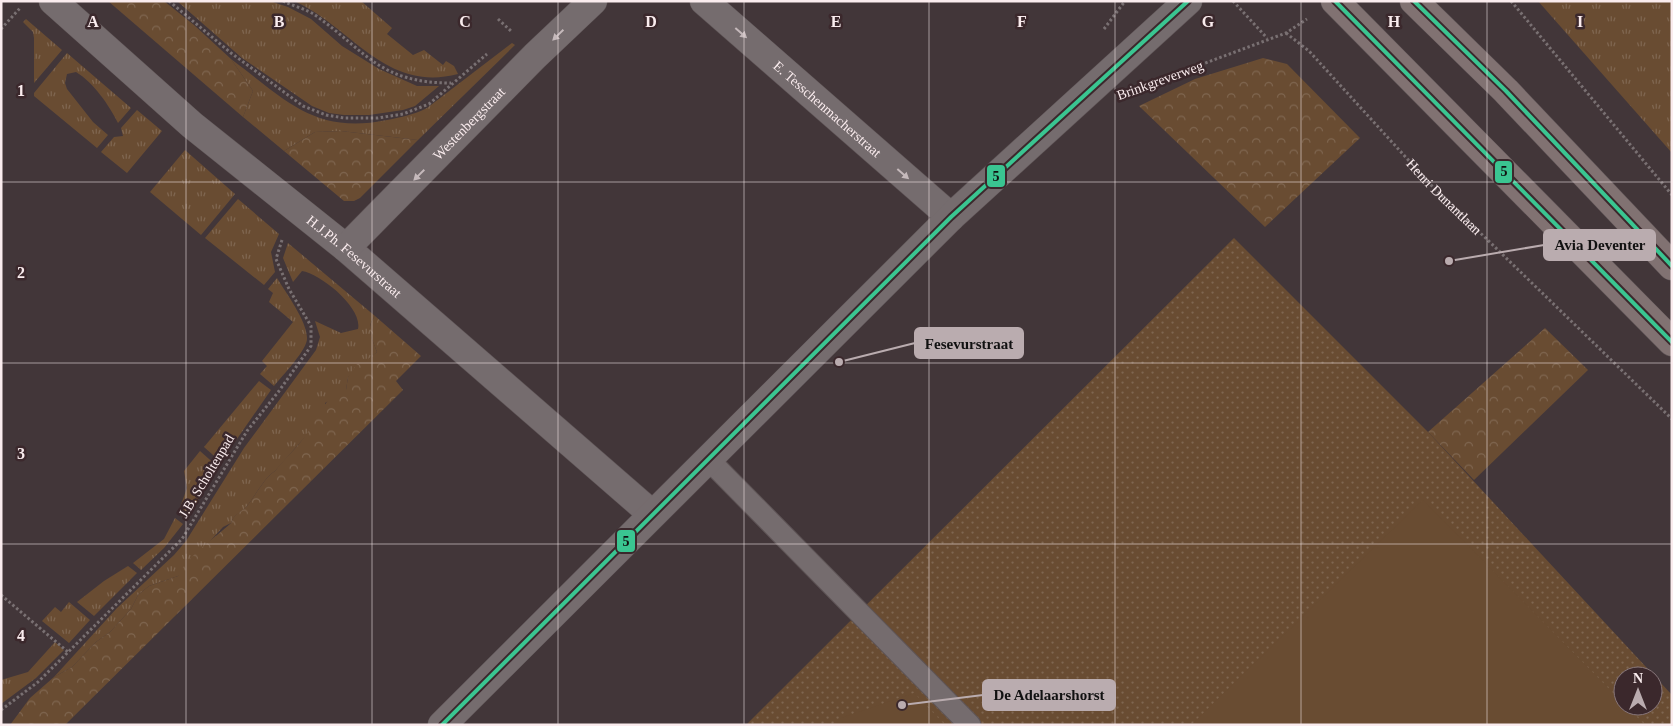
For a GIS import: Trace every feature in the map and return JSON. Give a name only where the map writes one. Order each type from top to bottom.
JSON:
[{"type":"main road","points":[[1414,1],[1506,90],[1672,266]]},
{"type":"main road","points":[[1323,8],[1672,342]]},
{"type":"street","name":"H.J.Ph. Fesevurstraat","points":[[53,1],[192,125],[346,248],[652,514]]},
{"type":"street","name":"Westenbergstraat","points":[[346,248],[535,56],[593,1]]},
{"type":"street","name":"E. Tesschenmacherstraat","points":[[704,1],[951,216]]},
{"type":"street","name":"Brinkgreverweg","points":[[442,725],[951,216],[1188,1]]},
{"type":"lane","points":[[708,459],[970,725]]},
{"type":"path","points":[[1,29],[26,1]]},
{"type":"path","points":[[169,1],[278,89],[302,106],[326,115],[344,118],[378,118],[403,114],[429,104],[451,83],[491,51]]},
{"type":"path","points":[[283,1],[313,14],[365,57],[393,74],[411,81],[451,83]]},
{"type":"path","points":[[1233,1],[1267,38]]},
{"type":"path","points":[[1511,1],[1672,195]]},
{"type":"path","name":"Brinkgreverweg","points":[[1144,85],[1267,38],[1286,33],[1323,8]]},
{"type":"path","name":"Henri Dunantlaan","points":[[1286,33],[1309,52],[1432,186],[1672,419]]},
{"type":"path","name":"J.B. Scholtenpad","points":[[1,710],[38,682],[182,539],[246,431],[279,391],[311,346],[311,326],[289,289],[276,259],[280,242],[301,213]]},
{"type":"path","points":[[1,594],[68,652]]},
{"type":"green space","points":[[108,1],[164,1],[194,25],[231,59],[253,91],[243,117]]},
{"type":"green space","points":[[177,1],[270,1],[288,7],[311,19],[342,46],[379,69],[417,86],[439,86],[415,106],[403,110],[369,115],[329,113],[312,106],[242,58]]},
{"type":"green space","points":[[294,1],[361,1],[392,28],[387,34],[413,55],[424,50],[443,65],[446,61],[454,66],[458,74],[432,77],[410,74],[389,66],[370,54],[315,12]]},
{"type":"green space","points":[[1538,1],[1672,1],[1672,153]]},
{"type":"green space","points":[[26,19],[62,50],[34,83],[34,38],[33,32],[23,22]]},
{"type":"green space","points":[[512,43],[515,45],[418,140],[341,131],[315,132],[284,151],[243,117],[253,91],[231,59],[268,88],[302,110],[320,118],[339,122],[362,123],[403,117],[427,108]]},
{"type":"green space","points":[[67,53],[131,108],[118,123],[106,102],[89,82],[76,72],[67,74],[65,83],[67,89],[93,122],[108,135],[97,148],[34,96],[34,93]]},
{"type":"green space","points":[[1263,58],[1287,64],[1360,138],[1265,227],[1139,106],[1195,79]]},
{"type":"green space","points":[[137,110],[162,131],[127,173],[101,152],[114,137],[123,136],[121,128]]},
{"type":"green space","points":[[341,131],[418,140],[360,198],[354,201],[344,201],[284,151],[315,132]]},
{"type":"green space","points":[[185,150],[235,194],[201,235],[150,192]]},
{"type":"green space","points":[[238,199],[279,234],[271,252],[275,272],[264,285],[205,238]]},
{"type":"green space","points":[[1234,238],[1428,432],[1645,666],[1613,666],[1613,716],[1663,716],[1663,685],[1672,695],[1672,725],[746,725]]},
{"type":"green space","points":[[288,243],[375,316],[370,329],[377,352],[348,377],[346,390],[325,403],[325,408],[305,437],[231,523],[223,527],[178,576],[149,586],[138,595],[131,609],[110,632],[96,642],[72,667],[54,677],[117,608],[174,555],[186,541],[244,448],[316,350],[320,337],[315,321],[341,333],[358,329],[358,321],[354,312],[339,293],[329,285],[310,273],[302,271],[293,282],[283,258]]},
{"type":"green space","points":[[277,278],[304,324],[307,338],[299,355],[274,386],[260,374],[267,366],[262,361],[293,322],[269,302],[273,293],[268,289]]},
{"type":"green space","points":[[375,316],[421,356],[396,381],[403,390],[65,725],[10,725],[30,698],[54,677],[72,667],[96,642],[110,632],[131,609],[138,595],[149,586],[178,576],[188,561],[231,523],[247,506],[260,487],[302,440],[333,394],[339,390],[346,390],[348,377],[357,364],[363,363],[377,352],[370,329]]},
{"type":"green space","points":[[1545,328],[1588,370],[1474,480],[1428,432]]},
{"type":"green space","points":[[259,381],[271,390],[221,462],[204,447]]},
{"type":"green space","points":[[200,451],[218,467],[186,520],[178,513],[187,488],[184,471]]},
{"type":"green space","points":[[1423,500],[1613,693],[1613,716],[1636,716],[1645,725],[1191,725]]},
{"type":"green space","points":[[175,518],[183,524],[164,548],[141,570],[133,563],[164,539]]},
{"type":"green space","points":[[128,566],[137,573],[94,616],[77,602],[104,581]]},
{"type":"green space","points":[[69,602],[90,620],[69,643],[42,621],[55,607],[61,612]]},
{"type":"green space","points":[[55,642],[64,650],[36,678],[1,704],[1,680],[28,672]]},
{"type":"green space","points":[[914,693],[945,725],[834,725],[841,718]]},
{"type":"transit line","name":"5","points":[[442,725],[951,217],[1188,1]]},
{"type":"transit line","name":"5","points":[[1335,1],[1672,342]]},
{"type":"transit line","name":"5","points":[[1414,1],[1506,91],[1672,266]]},
{"type":"place","name":"Avia Deventer","points":[[1449,261]]},
{"type":"place","name":"Fesevurstraat","points":[[839,362]]},
{"type":"place","name":"De Adelaarshorst","points":[[902,705]]}]
